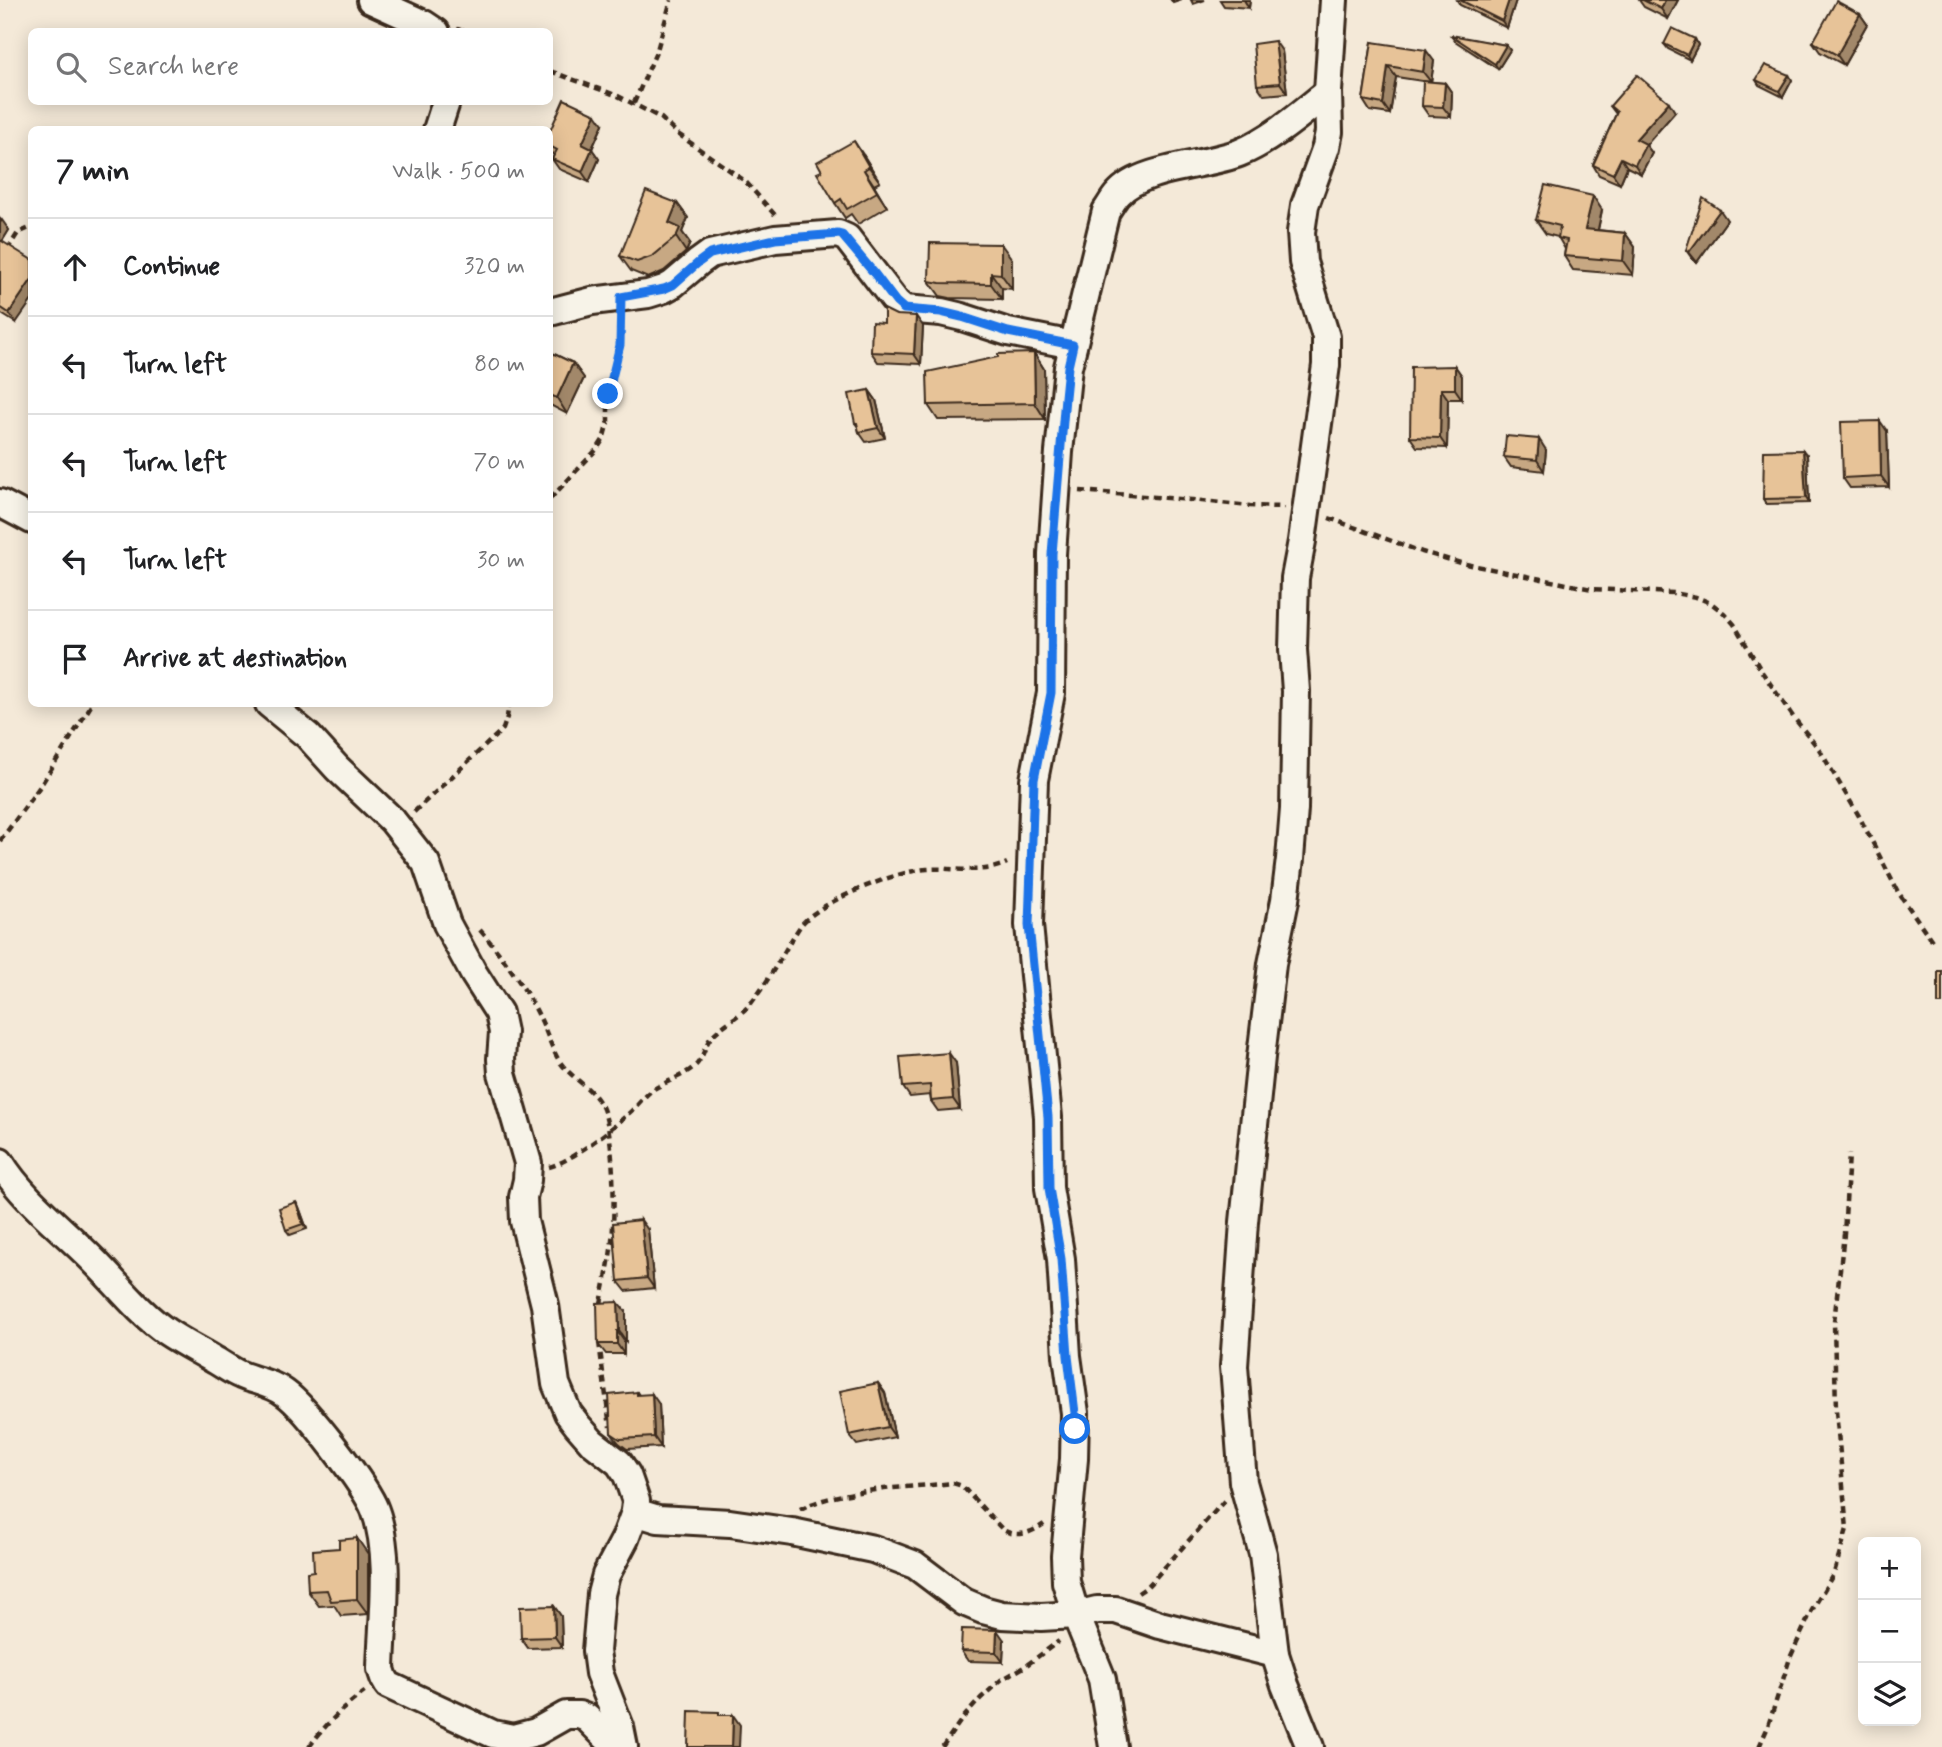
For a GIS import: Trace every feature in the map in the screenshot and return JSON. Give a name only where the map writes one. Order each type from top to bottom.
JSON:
[{"type":"street","points":[[371,0],[431,28]]},
{"type":"street","points":[[1310,1747],[1275,1654],[1263,1554],[1243,1482],[1234,1366],[1244,1222],[1261,1057],[1272,964],[1291,846],[1296,727],[1293,650],[1295,578],[1324,389],[1326,337],[1303,262],[1301,232],[1308,196],[1329,132],[1328,92],[1334,0]]},
{"type":"street","points":[[1113,1747],[1102,1679],[1076,1615],[1066,1582],[1065,1556],[1074,1459],[1075,1413],[1061,1259],[1049,1188],[1048,1117],[1029,925],[1034,780],[1051,693],[1052,554],[1068,367],[1106,212],[1119,193],[1129,184],[1153,174],[1222,158],[1247,149],[1281,128],[1328,92]]},
{"type":"street","points":[[438,126],[445,105]]},
{"type":"street","points":[[553,311],[592,301],[664,289],[673,285],[710,254],[775,239],[838,234],[846,238],[904,309],[941,312],[1008,332],[1073,345]]},
{"type":"street","points":[[0,503],[28,518]]},
{"type":"street","points":[[273,707],[308,736],[398,827],[426,863],[447,924],[499,1013],[503,1032],[502,1073],[528,1163],[523,1197],[524,1221],[545,1305],[556,1384],[568,1413],[578,1426],[592,1442],[620,1463],[636,1501],[625,1539],[606,1575],[601,1594],[596,1651],[599,1673],[620,1727],[624,1747]]},
{"type":"street","points":[[0,1162],[16,1185],[141,1311],[168,1333],[239,1374],[285,1393],[301,1407],[342,1460],[374,1508],[380,1527],[385,1574],[381,1669],[388,1685],[493,1734],[513,1738],[536,1732],[566,1715],[579,1715],[587,1718],[616,1747]]},
{"type":"street","points":[[635,1512],[658,1519],[730,1523],[792,1532],[873,1549],[915,1565],[964,1602],[1002,1615],[1041,1617],[1116,1610],[1160,1625],[1275,1654]]},
{"type":"path","points":[[634,103],[657,50],[671,0]]},
{"type":"path","points":[[553,72],[634,103],[661,118],[678,134],[745,181],[782,222],[803,237]]},
{"type":"path","points":[[4,256],[18,233],[28,229]]},
{"type":"path","points":[[553,496],[603,440],[608,422],[608,394],[620,345],[621,297]]},
{"type":"path","points":[[1057,491],[1090,490],[1250,506],[1306,507],[1333,520],[1461,563],[1591,589],[1674,593],[1711,603],[1734,624],[1762,672],[1819,749],[1859,816],[1898,891],[1933,942]]},
{"type":"path","points":[[0,841],[41,785],[90,707]]},
{"type":"path","points":[[398,827],[503,729],[509,707]]},
{"type":"path","points":[[528,1172],[557,1165],[628,1115],[651,1091],[696,1064],[704,1054],[709,1039],[752,1003],[808,916],[878,882],[918,870],[974,870],[1004,865],[1015,858],[1032,835]]},
{"type":"path","points":[[478,928],[531,1002],[560,1062],[601,1104],[609,1129],[612,1240],[599,1314]]},
{"type":"path","points":[[1759,1747],[1790,1658],[1811,1612],[1834,1573],[1847,1529],[1836,1411],[1834,1322],[1844,1234],[1849,1154]]},
{"type":"path","points":[[598,1335],[610,1418],[611,1455]]},
{"type":"path","points":[[1107,1610],[1147,1587],[1243,1482]]},
{"type":"path","points":[[798,1510],[847,1494],[953,1483],[968,1491],[1003,1530],[1023,1535],[1037,1529],[1069,1505]]},
{"type":"path","points":[[942,1747],[981,1698],[1001,1680],[1024,1667],[1062,1638],[1076,1615]]},
{"type":"path","points":[[309,1747],[333,1717],[384,1678]]},
{"type":"building","points":[[1460,0],[1509,0],[1502,21]]},
{"type":"building","points":[[1643,0],[1665,0],[1661,9]]},
{"type":"building","points":[[1836,1],[1860,14],[1837,55],[1813,42]]},
{"type":"building","points":[[1672,28],[1695,39],[1687,55],[1664,44]]},
{"type":"building","points":[[1451,35],[1506,45],[1495,64]]},
{"type":"building","points":[[1275,41],[1280,83],[1257,85],[1253,44]]},
{"type":"building","points":[[1372,42],[1426,50],[1423,72],[1388,66],[1383,104],[1363,100]]},
{"type":"building","points":[[1765,65],[1789,75],[1779,91],[1756,80]]},
{"type":"building","points":[[1637,75],[1669,102],[1636,139],[1646,144],[1635,165],[1621,158],[1613,174],[1593,165],[1617,112],[1610,106]]},
{"type":"building","points":[[1423,81],[1445,83],[1443,107],[1422,106]]},
{"type":"building","points":[[564,99],[596,114],[582,144],[592,149],[582,172],[553,159],[557,150],[553,148],[552,126]]},
{"type":"building","points":[[854,141],[869,167],[864,170],[877,192],[847,209],[841,199],[835,203],[817,173],[822,171],[817,162]]},
{"type":"building","points":[[1545,185],[1593,196],[1585,229],[1625,233],[1623,261],[1564,256],[1567,240],[1558,238],[1560,226],[1536,220]]},
{"type":"building","points":[[646,191],[677,203],[669,223],[680,228],[676,237],[653,256],[637,262],[620,256]]},
{"type":"building","points":[[1703,198],[1720,210],[1689,252],[1686,250]]},
{"type":"building","points":[[0,240],[28,258],[28,285],[9,313],[0,307]]},
{"type":"building","points":[[930,243],[1001,244],[1001,274],[991,273],[991,284],[929,281]]},
{"type":"building","points":[[884,309],[896,315],[916,316],[914,354],[871,352],[872,322],[884,323]]},
{"type":"building","points":[[553,353],[573,363],[557,398],[553,396]]},
{"type":"building","points":[[1034,353],[1035,403],[928,405],[927,372],[998,357],[998,354]]},
{"type":"building","points":[[1455,366],[1455,389],[1441,389],[1440,438],[1410,437],[1411,367]]},
{"type":"building","points":[[869,390],[878,428],[859,432],[849,394]]},
{"type":"building","points":[[1880,421],[1881,476],[1843,478],[1841,422]]},
{"type":"building","points":[[1506,436],[1539,439],[1537,460],[1504,457]]},
{"type":"building","points":[[1803,450],[1806,498],[1763,499],[1764,451]]},
{"type":"building","points":[[1938,971],[1942,971],[1942,1004],[1938,1004]]},
{"type":"building","points":[[949,1053],[953,1099],[931,1101],[930,1085],[903,1087],[900,1057]]},
{"type":"building","points":[[296,1202],[303,1224],[286,1230],[279,1208]]},
{"type":"building","points":[[641,1220],[647,1278],[618,1281],[613,1223]]},
{"type":"building","points":[[618,1302],[617,1344],[598,1344],[597,1303]]},
{"type":"building","points":[[878,1383],[888,1427],[849,1435],[840,1391]]},
{"type":"building","points":[[637,1392],[637,1395],[652,1394],[654,1437],[620,1439],[611,1433],[609,1395]]},
{"type":"building","points":[[357,1538],[357,1599],[331,1601],[327,1590],[308,1591],[307,1572],[314,1571],[313,1550],[339,1548],[339,1540]]},
{"type":"building","points":[[554,1606],[555,1637],[521,1638],[520,1607]]},
{"type":"building","points":[[962,1629],[997,1630],[996,1652],[961,1651]]},
{"type":"building","points":[[689,1711],[733,1715],[732,1747],[688,1747]]},
{"type":"route","points":[[608,394],[620,345],[621,297],[648,294],[673,285],[710,254],[793,237],[842,235],[904,309],[941,312],[1008,332],[1073,345],[1068,367],[1059,452],[1052,554],[1051,693],[1034,780],[1029,925],[1048,1117],[1049,1188],[1061,1259],[1075,1429]]}]
